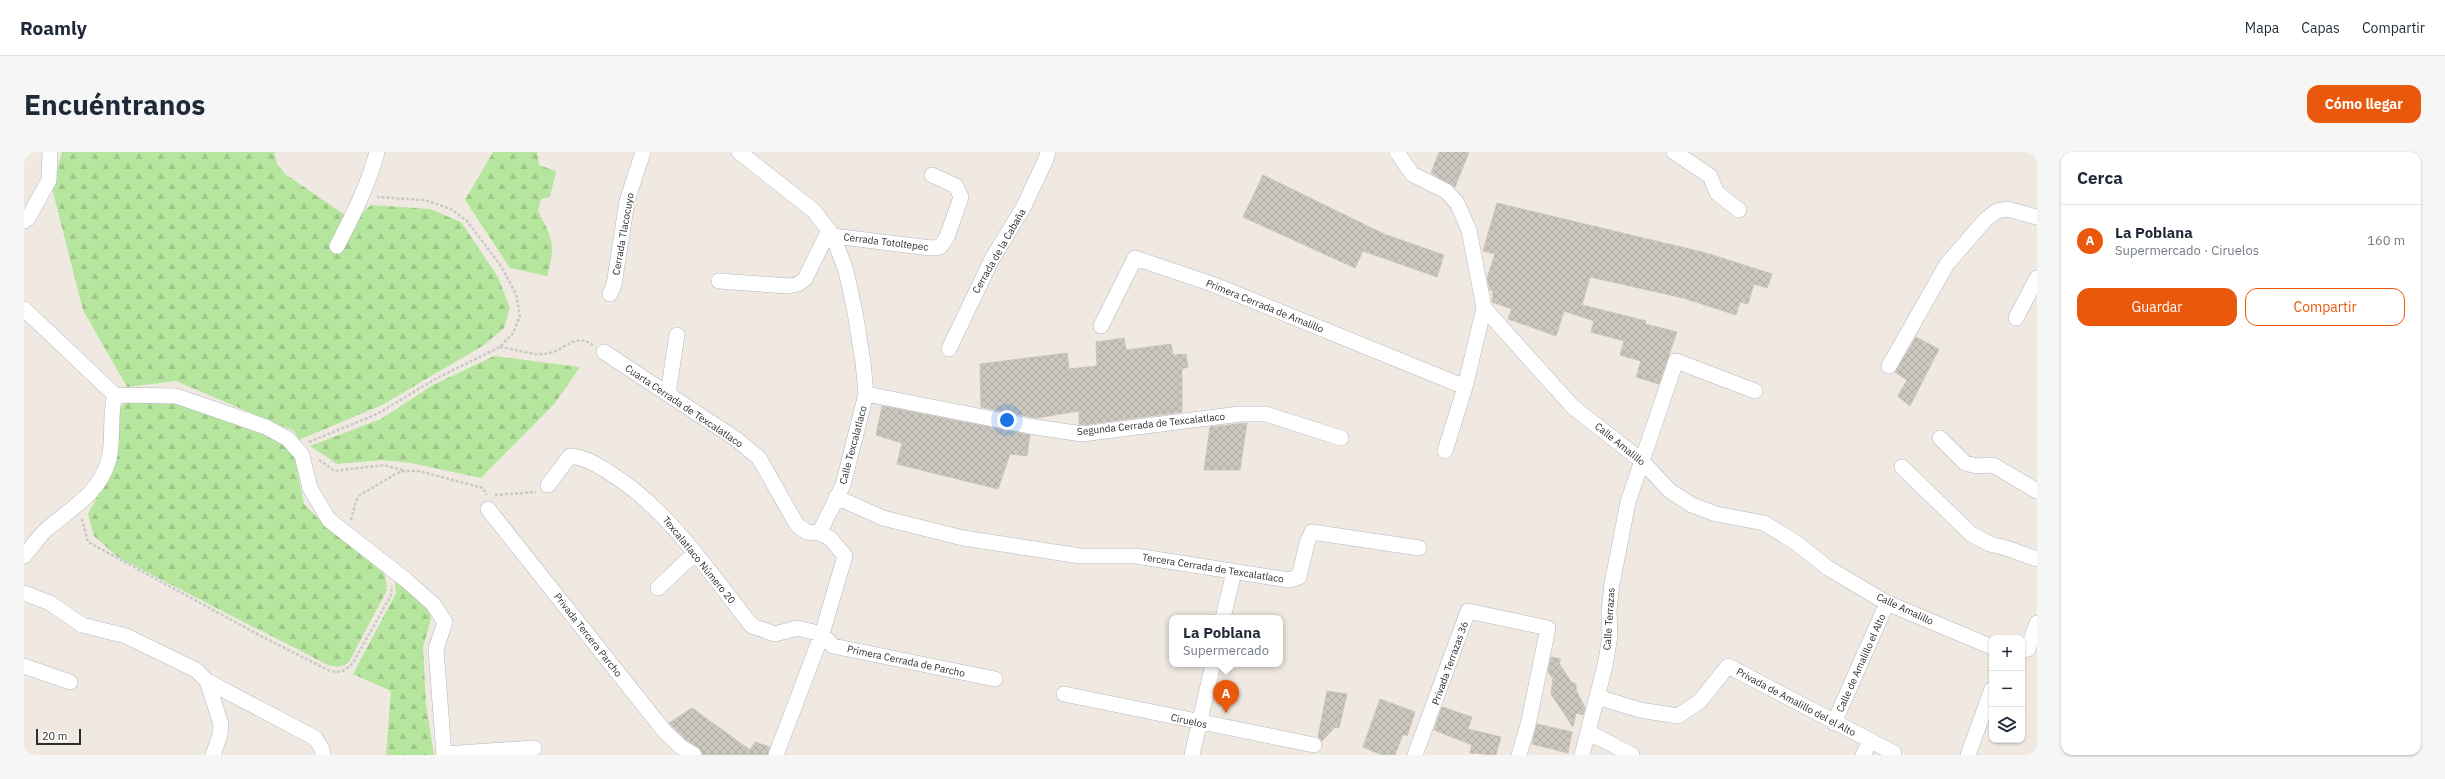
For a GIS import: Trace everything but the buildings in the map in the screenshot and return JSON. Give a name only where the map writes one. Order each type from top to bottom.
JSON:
[{"type":"street","points":[[24,221],[28,218],[49,180],[50,152]]},
{"type":"street","points":[[337,246],[363,196],[370,179],[377,152]]},
{"type":"street","name":"Cerrada Tlacocuyo","points":[[610,294],[614,285],[627,201],[643,152]]},
{"type":"street","name":"Calle Texcalatlaco","points":[[739,152],[814,211],[831,232],[846,271],[855,312],[863,362],[866,394],[843,485],[819,534]]},
{"type":"street","name":"Cerrada de la Cabaña","points":[[949,349],[992,259],[1023,208],[1048,152]]},
{"type":"street","points":[[1397,152],[1412,174],[1446,191],[1456,203],[1469,230],[1484,308],[1465,387],[1445,451]]},
{"type":"street","points":[[1674,152],[1710,176],[1717,193],[1738,210]]},
{"type":"street","name":"Cerrada Totoltepec","points":[[831,232],[931,248],[940,247],[947,237],[961,197],[956,186],[932,175]]},
{"type":"street","points":[[1889,366],[1947,264],[1986,220],[1996,211],[2006,209],[2037,217]]},
{"type":"street","points":[[720,281],[788,286],[798,284],[805,279],[831,232]]},
{"type":"street","name":"Primera Cerrada de Amalillo","points":[[1101,326],[1134,258],[1212,284],[1465,387]]},
{"type":"street","points":[[2016,318],[2037,278]]},
{"type":"street","name":"Calle Amalillo","points":[[1484,308],[1573,407],[1642,461],[1670,491],[1692,505],[1716,514],[1764,523],[1795,542],[1828,568],[1887,603],[1989,646]]},
{"type":"street","points":[[24,309],[115,395],[176,396],[266,427],[288,439],[299,451],[310,488],[329,520],[386,564],[433,604],[445,622],[436,649],[444,755],[534,748]]},
{"type":"street","points":[[668,394],[677,335]]},
{"type":"street","name":"Cuarta Cerrada de Texcalatlaco","points":[[604,352],[736,439],[759,458],[797,525],[807,532],[819,534]]},
{"type":"street","name":"Calle Terrazas","points":[[1582,755],[1597,697],[1610,636],[1609,611],[1612,584],[1628,502],[1676,361],[1755,391]]},
{"type":"street","name":"Segunda Cerrada de Texcalatlaco","points":[[866,394],[1029,426],[1082,434],[1240,414],[1266,414],[1341,438]]},
{"type":"street","points":[[24,556],[47,529],[86,499],[100,481],[109,458],[110,412],[115,395]]},
{"type":"street","points":[[1940,438],[1965,463],[1977,466],[1993,465],[2037,491]]},
{"type":"street","name":"Texcalatlaco Número 20","points":[[548,485],[570,456],[579,456],[595,464],[638,492],[667,520],[752,626],[775,634],[797,628],[822,634]]},
{"type":"street","points":[[1902,467],[1971,534],[1990,544],[2037,559]]},
{"type":"street","name":"Tercera Cerrada de Texcalatlaco","points":[[836,497],[883,518],[963,538],[1080,556],[1136,556],[1184,562],[1234,572],[1289,580],[1299,577],[1307,543],[1312,532],[1419,548]]},
{"type":"street","name":"Privada Tercera Parcho","points":[[488,509],[665,732],[681,747],[694,755]]},
{"type":"street","points":[[776,755],[822,634],[845,556],[830,538],[819,534]]},
{"type":"street","points":[[658,588],[694,554]]},
{"type":"street","points":[[1225,615],[1234,572]]},
{"type":"street","points":[[24,593],[50,603],[82,625],[126,636],[196,670],[207,681],[315,738],[322,749],[323,755]]},
{"type":"street","name":"Calle de Amalillo el Alto","points":[[1834,723],[1887,603]]},
{"type":"street","name":"Privada Terrazas 36","points":[[1415,755],[1468,611],[1548,628],[1528,725],[1519,755]]},
{"type":"street","points":[[2025,650],[2028,649],[2037,623]]},
{"type":"street","name":"Primera Cerrada de Parcho","points":[[822,634],[832,646],[995,679]]},
{"type":"street","points":[[24,666],[70,682]]},
{"type":"street","name":"Privada de Amalillo del el Alto","points":[[1597,697],[1640,710],[1678,716],[1700,701],[1728,666],[1834,723],[1866,748],[1894,754]]},
{"type":"street","points":[[1192,755],[1212,667]]},
{"type":"street","points":[[207,681],[221,724],[220,735],[213,755]]},
{"type":"street","name":"Ciruelos","points":[[1064,694],[1314,746]]},
{"type":"street","points":[[1968,755],[1989,697]]},
{"type":"street","points":[[1588,732],[1632,755]]},
{"type":"path","points":[[299,451],[377,414],[437,378],[500,347],[513,333],[520,316],[516,294],[501,266],[467,221],[450,209],[425,200],[363,196]]},
{"type":"path","points":[[500,347],[539,354],[551,353],[572,341],[579,340],[588,342],[604,352]]},
{"type":"path","points":[[299,451],[313,457],[335,471],[384,465],[405,471]]},
{"type":"path","points":[[348,534],[356,501],[360,495],[397,473],[405,471],[419,471],[483,488]]},
{"type":"path","points":[[487,493],[504,496],[529,494],[540,491],[548,485]]},
{"type":"path","points":[[86,499],[81,522],[88,542],[259,635],[330,670],[339,672],[346,670],[353,663],[390,595],[392,583],[386,564]]},
{"type":"green space","points":[[62,152],[274,152],[277,164],[285,174],[345,215],[341,252],[360,215],[371,205],[430,209],[461,222],[498,277],[510,308],[504,328],[484,345],[382,405],[299,440],[294,431],[176,381],[127,387],[83,310],[52,188]]},
{"type":"green space","points":[[493,152],[537,152],[539,165],[556,171],[550,197],[541,199],[538,211],[552,242],[552,256],[547,276],[510,268],[465,200]]},
{"type":"green space","points":[[494,356],[580,367],[555,403],[481,478],[411,463],[383,460],[337,464],[310,446],[381,419],[433,385]]},
{"type":"green space","points":[[168,398],[275,437],[294,455],[304,504],[319,519],[385,574],[387,590],[349,662],[339,666],[328,665],[119,558],[94,536],[88,514],[117,460],[115,411],[126,402]]},
{"type":"green space","points":[[394,577],[429,605],[431,619],[423,647],[426,705],[434,755],[386,755],[391,691],[353,674],[396,593]]},
{"type":"place","name":"La Poblana","points":[[1226,713]]}]
